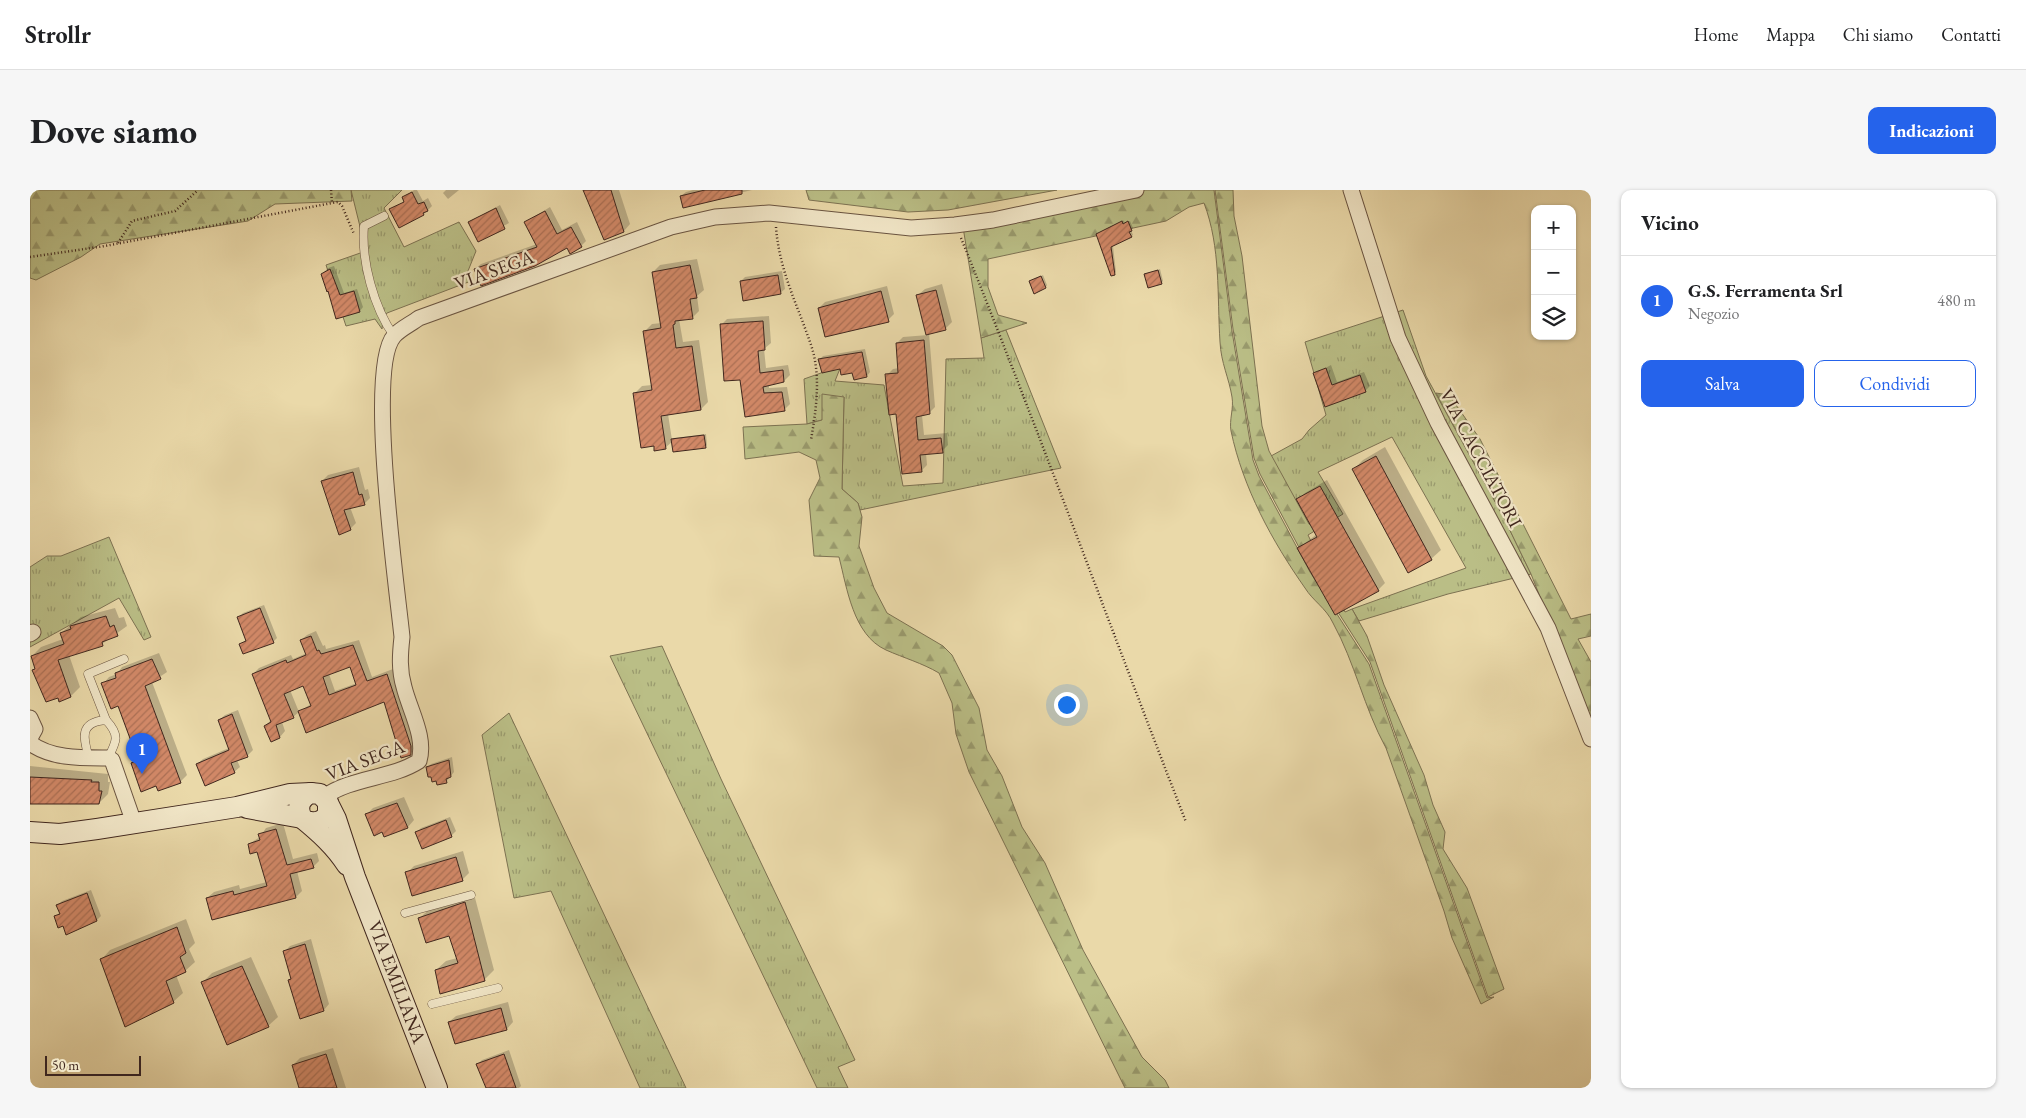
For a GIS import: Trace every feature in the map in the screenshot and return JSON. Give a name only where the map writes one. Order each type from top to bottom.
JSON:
[{"type":"main road","points":[[30,832],[60,834],[134,824],[237,807],[290,794],[322,798],[328,814],[321,822],[311,823],[304,819],[237,807]]},
{"type":"main road","name":"VIA EMILIANA","points":[[322,798],[336,819],[355,877],[437,1088]]},
{"type":"main road","name":"VIA EMILIANA","points":[[304,819],[338,852],[355,877]]},
{"type":"street","name":"VIA SEGA","points":[[322,798],[340,788],[409,768],[419,762],[422,750],[403,686],[399,662],[402,637],[381,429],[387,349],[394,336],[419,318],[672,227],[715,217],[775,213],[911,228],[993,220],[1136,190]]},
{"type":"street","name":"VIA CACCIATORI","points":[[1351,190],[1398,338],[1438,423],[1548,628],[1591,739]]},
{"type":"street","points":[[30,718],[35,729],[30,738]]},
{"type":"street","points":[[30,742],[54,754],[108,758],[112,760],[134,824]]},
{"type":"lane","points":[[384,216],[364,226],[362,244],[377,309],[394,336]]},
{"type":"lane","points":[[108,758],[116,742],[114,729],[106,720],[88,674],[124,659]]},
{"type":"lane","points":[[89,758],[83,736],[87,726],[96,721],[106,720]]},
{"type":"lane","points":[[404,912],[471,895]]},
{"type":"lane","points":[[432,1004],[498,988]]},
{"type":"path","points":[[117,244],[132,221],[175,211],[198,190]]},
{"type":"path","points":[[331,190],[332,203]]},
{"type":"path","points":[[30,257],[117,244],[338,202],[342,206],[366,260]]},
{"type":"path","points":[[775,213],[777,238],[788,286],[812,350],[817,385],[816,412],[811,440]]},
{"type":"path","points":[[955,225],[1039,433],[1104,611],[1186,822]]},
{"type":"green space","points":[[30,190],[351,190],[352,201],[275,204],[248,221],[100,244],[81,257],[36,280],[30,278]]},
{"type":"green space","points":[[351,190],[402,190],[384,208],[404,247],[459,222],[476,251],[466,276],[471,281],[387,313],[383,318],[382,329],[375,319],[346,326],[326,265],[366,251]]},
{"type":"green space","points":[[806,190],[1057,190],[948,210],[908,212],[809,200]]},
{"type":"green space","points":[[1143,190],[1214,190],[1232,331],[1253,460],[1259,476],[1310,572],[1369,664],[1487,998],[1494,997],[1481,1004],[1452,938],[1386,748],[1378,733],[1341,638],[1330,618],[1308,593],[1281,552],[1260,513],[1243,473],[1231,431],[1232,401],[1221,350],[1216,254],[1204,203],[1189,207],[1166,221],[988,259],[988,287],[998,315],[1027,323],[981,338],[963,227]]},
{"type":"green space","points":[[1215,190],[1233,190],[1234,216],[1242,256],[1262,426],[1269,451],[1309,524],[1318,529],[1308,535],[1345,612],[1352,609],[1367,636],[1384,685],[1424,775],[1433,805],[1445,832],[1443,849],[1467,888],[1504,989],[1488,997],[1370,662],[1311,570],[1260,474],[1254,458],[1233,329]]},
{"type":"green space","points":[[1403,310],[1426,376],[1504,518],[1531,574],[1448,594],[1359,621],[1352,609],[1466,568],[1392,437],[1318,472],[1343,514],[1318,529],[1309,525],[1271,456],[1302,439],[1326,415],[1305,342]]},
{"type":"green space","points":[[1006,330],[1061,468],[860,510],[858,503],[842,489],[844,397],[822,420],[807,424],[804,379],[841,366],[835,381],[884,385],[903,486],[943,483],[946,359],[984,358],[981,338]]},
{"type":"green space","points":[[1436,393],[1449,395],[1480,439],[1571,619],[1591,614],[1591,636],[1578,639],[1591,662],[1591,726],[1531,574],[1504,518]]},
{"type":"green space","points":[[822,394],[844,397],[842,489],[858,503],[862,517],[859,546],[874,588],[887,613],[943,646],[952,655],[979,708],[987,750],[1002,776],[1022,827],[1045,863],[1083,950],[1142,1057],[1165,1080],[1169,1088],[1125,1088],[969,772],[956,734],[952,703],[939,673],[920,663],[886,650],[875,643],[866,633],[853,609],[839,557],[814,556],[809,500],[820,478],[816,460],[799,452],[745,459],[743,427],[807,424],[822,420]]},
{"type":"green space","points":[[109,537],[151,637],[144,640],[119,598],[30,647],[30,567],[47,556],[61,556]]},
{"type":"green space","points":[[662,646],[721,779],[855,1060],[838,1067],[848,1088],[817,1088],[610,656]]},
{"type":"green space","points":[[509,713],[686,1088],[640,1088],[551,891],[514,898],[482,735]]},
{"type":"building","points":[[583,190],[611,190],[624,232],[604,240]]},
{"type":"building","points":[[705,190],[742,190],[742,194],[683,208],[680,196]]},
{"type":"building","points":[[412,192],[418,204],[424,202],[428,211],[399,228],[389,209],[404,202],[402,197]]},
{"type":"building","points":[[496,208],[505,229],[478,242],[468,222]]},
{"type":"building","points":[[545,211],[557,234],[571,227],[582,247],[570,254],[567,248],[535,266],[481,286],[474,269],[537,247],[524,222]]},
{"type":"building","points":[[1122,221],[1123,224],[1128,221],[1132,231],[1129,232],[1132,237],[1111,247],[1115,275],[1111,276],[1096,234]]},
{"type":"building","points":[[690,265],[697,298],[690,299],[693,319],[675,321],[673,325],[676,348],[692,346],[701,410],[661,416],[666,449],[654,451],[654,446],[641,448],[633,393],[652,390],[643,331],[661,328],[652,272]]},
{"type":"building","points":[[330,269],[340,295],[354,291],[360,312],[336,319],[321,274]]},
{"type":"building","points":[[1158,270],[1162,284],[1148,288],[1144,274]]},
{"type":"building","points":[[778,275],[781,294],[743,301],[740,281]]},
{"type":"building","points":[[1041,276],[1046,288],[1034,294],[1029,281]]},
{"type":"building","points":[[936,290],[946,330],[926,335],[916,295]]},
{"type":"building","points":[[881,291],[889,322],[825,337],[818,308]]},
{"type":"building","points":[[763,321],[765,350],[758,351],[760,373],[783,370],[784,382],[763,387],[764,393],[782,392],[785,411],[745,417],[740,380],[724,381],[720,324]]},
{"type":"building","points":[[924,340],[930,414],[916,417],[918,440],[941,438],[943,453],[920,455],[922,472],[902,474],[896,414],[889,415],[885,374],[898,373],[896,343]]},
{"type":"building","points":[[862,352],[867,377],[854,380],[852,373],[841,375],[840,369],[822,373],[818,359]]},
{"type":"building","points":[[1326,368],[1332,385],[1360,375],[1366,392],[1325,407],[1313,373]]},
{"type":"building","points":[[704,435],[706,448],[673,452],[671,439]]},
{"type":"building","points":[[1376,456],[1432,560],[1408,573],[1352,469]]},
{"type":"building","points":[[353,472],[359,495],[362,494],[365,505],[344,510],[351,530],[339,535],[321,481]]},
{"type":"building","points":[[1320,486],[1379,591],[1335,615],[1297,548],[1317,537],[1296,499]]},
{"type":"building","points":[[260,608],[274,643],[243,654],[239,644],[246,641],[237,617]]},
{"type":"building","points":[[106,616],[110,627],[114,625],[118,636],[102,642],[103,646],[58,660],[71,697],[59,702],[58,698],[46,702],[32,670],[35,669],[31,656],[64,644],[60,633],[71,629],[70,626]]},
{"type":"building","points":[[311,636],[317,651],[319,650],[321,654],[353,645],[367,681],[387,674],[411,746],[411,755],[401,758],[384,702],[306,733],[298,711],[311,706],[303,686],[284,694],[294,718],[276,725],[280,738],[271,742],[264,726],[271,722],[252,674],[286,660],[287,663],[306,655],[300,640]],"holes":[[[350,667],[356,685],[329,695],[323,677]]]},
{"type":"building","points":[[152,659],[161,679],[145,686],[181,783],[158,791],[156,786],[141,792],[131,763],[138,760],[118,706],[111,709],[101,683],[116,678],[115,673]]},
{"type":"building","points":[[232,714],[248,757],[231,763],[235,773],[205,786],[196,764],[229,750],[218,720]]},
{"type":"building","points":[[449,760],[451,777],[446,779],[447,783],[437,785],[436,781],[432,782],[431,777],[428,777],[426,767]]},
{"type":"building","points":[[30,777],[99,782],[99,791],[102,791],[99,804],[30,804]]},
{"type":"building","points":[[397,803],[408,828],[384,837],[382,832],[374,836],[365,814]]},
{"type":"building","points":[[446,820],[452,837],[422,849],[415,832]]},
{"type":"building","points":[[276,829],[287,865],[311,859],[314,868],[290,874],[296,898],[212,920],[206,898],[233,891],[234,895],[267,886],[257,852],[250,854],[248,844],[260,840],[258,834]]},
{"type":"building","points":[[456,857],[463,881],[412,896],[405,872]]},
{"type":"building","points":[[87,893],[97,921],[66,935],[63,926],[58,928],[54,916],[60,914],[56,905]]},
{"type":"building","points":[[465,902],[485,981],[440,994],[435,970],[458,963],[449,936],[426,943],[418,918]]},
{"type":"building","points":[[177,927],[186,953],[180,957],[186,972],[166,981],[174,1003],[125,1027],[100,959]]},
{"type":"building","points":[[305,944],[324,1011],[300,1019],[288,980],[291,979],[283,951]]},
{"type":"building","points":[[242,966],[269,1027],[227,1045],[201,982]]},
{"type":"building","points":[[501,1008],[507,1030],[455,1044],[448,1022]]},
{"type":"building","points":[[326,1054],[337,1088],[299,1088],[292,1065]]},
{"type":"building","points":[[504,1054],[516,1088],[486,1088],[476,1064]]},
{"type":"place","name":"G.S. Ferramenta Srl","points":[[142,774]]}]
